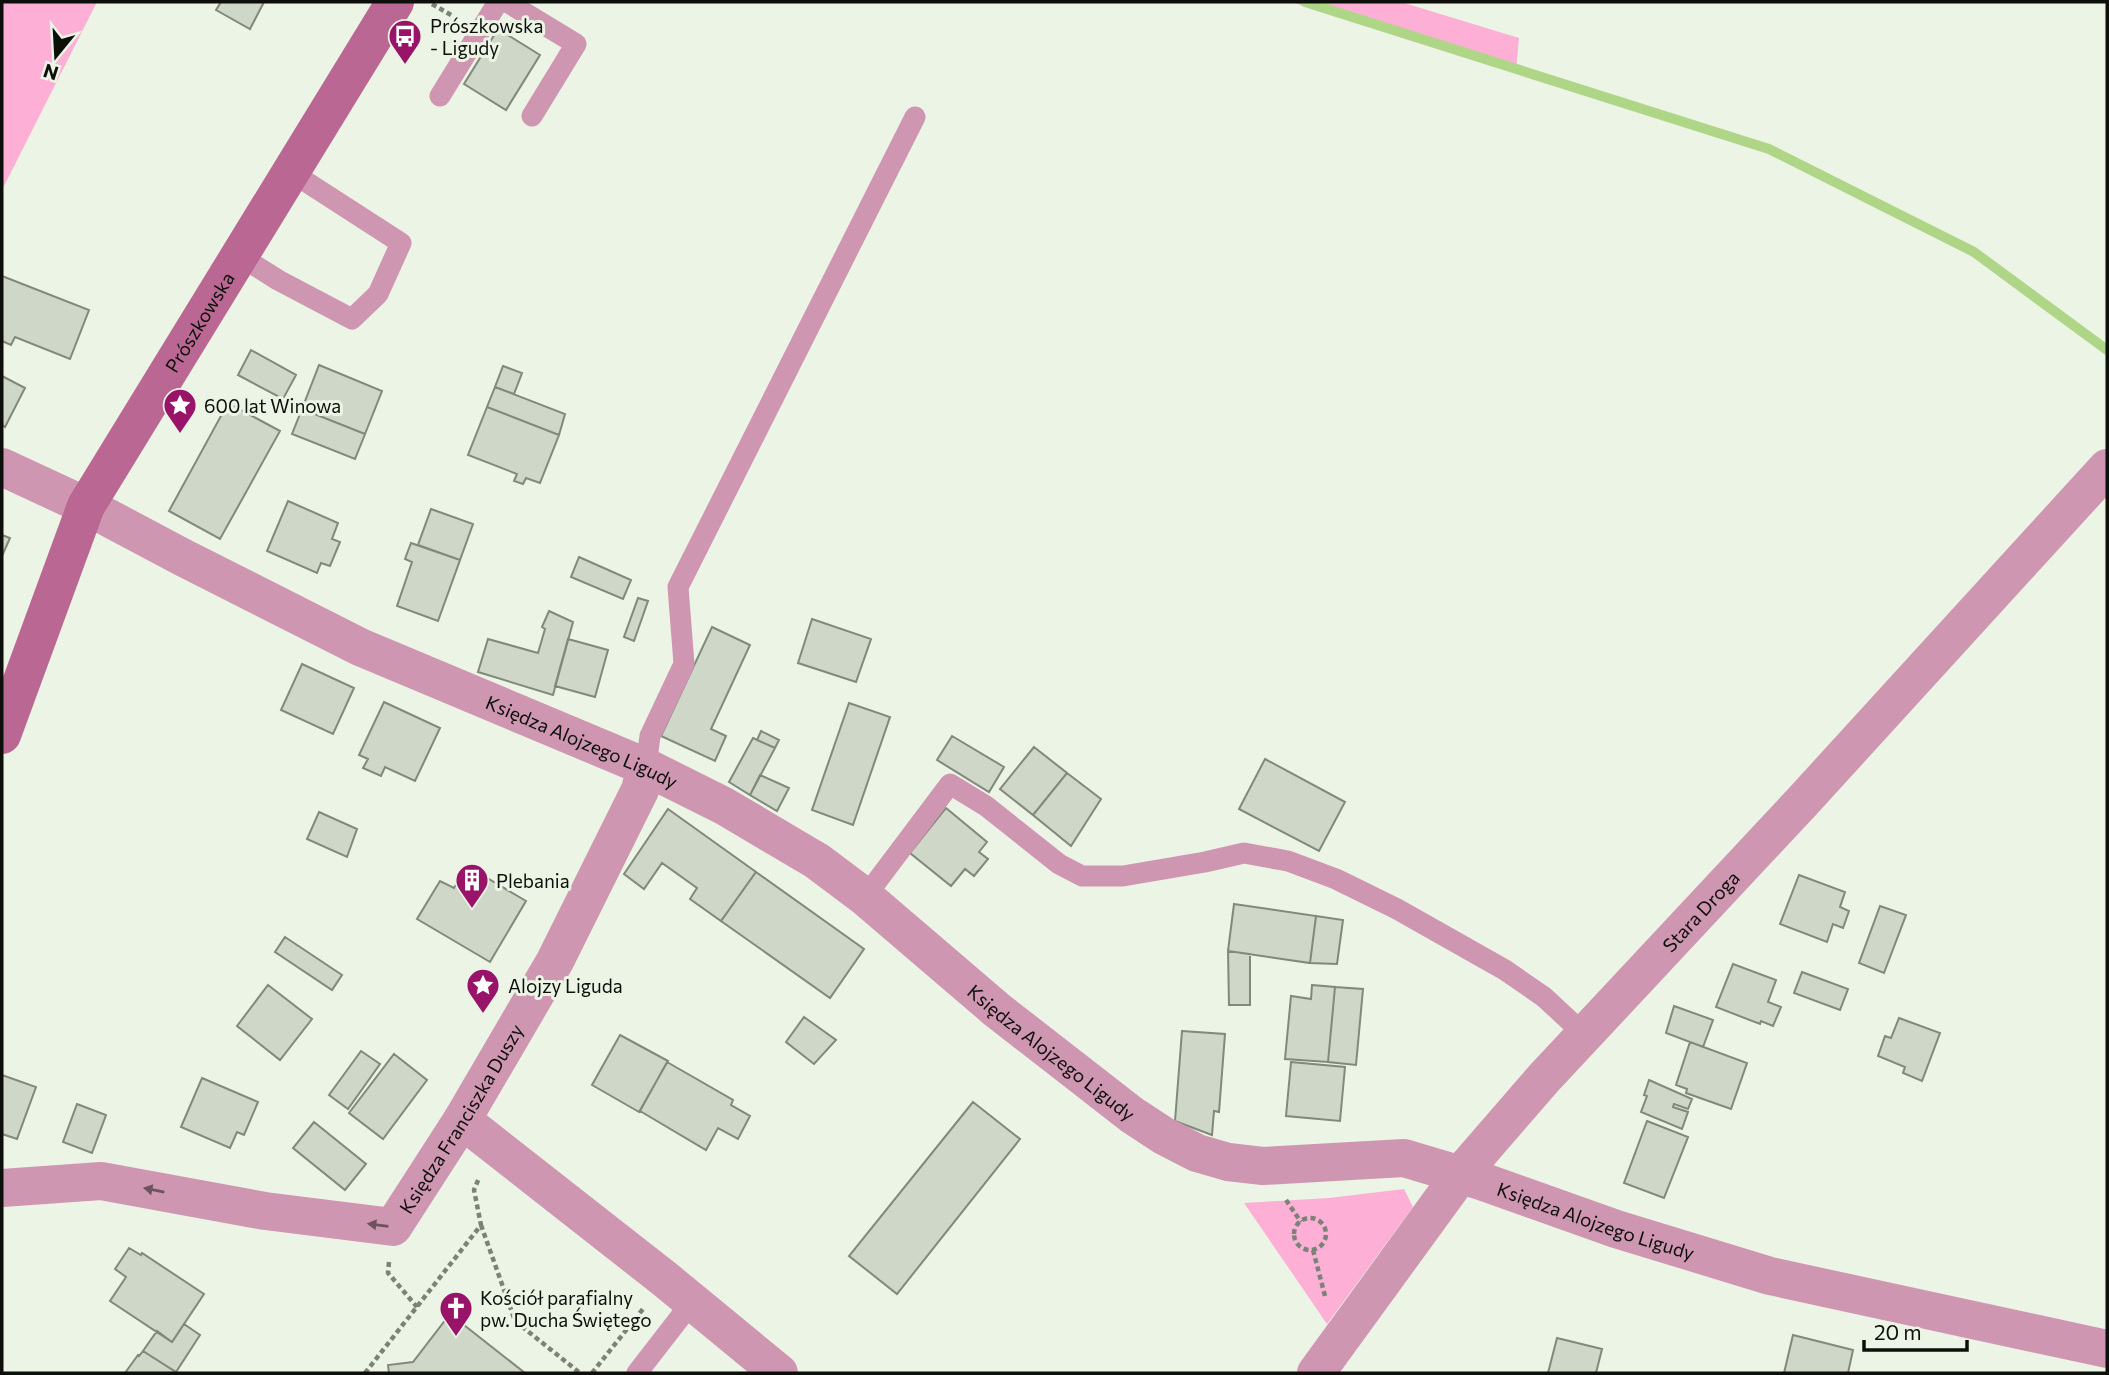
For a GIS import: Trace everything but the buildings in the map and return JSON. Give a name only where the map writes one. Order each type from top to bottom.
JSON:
[{"type":"main road","name":"Prószkowska","points":[[2,735],[86,506],[395,2]]},
{"type":"street","name":"Księdza Alojzego Ligudy","points":[[2,467],[86,506],[360,647],[646,767],[724,806],[817,862],[865,897],[997,1010],[1132,1115],[1197,1153],[1228,1162],[1263,1166],[1404,1158],[1616,1229],[1770,1276],[2107,1349]]},
{"type":"street","name":"Stara Droga","points":[[1316,1373],[1460,1175],[1585,1035],[2107,468]]},
{"type":"street","name":"Księdza Franciszka Duszy","points":[[2,1188],[102,1181],[265,1211],[393,1227],[462,1120],[555,961],[640,790],[646,767]]},
{"type":"street","points":[[462,1120],[779,1373]]},
{"type":"lane","points":[[440,96],[498,2]]},
{"type":"lane","points":[[507,2],[576,44],[532,116]]},
{"type":"lane","points":[[646,767],[650,736],[684,664],[678,587],[915,117]]},
{"type":"lane","points":[[240,256],[278,280],[352,319],[377,294],[401,243],[291,172]]},
{"type":"lane","points":[[865,897],[950,784],[986,806],[1059,864],[1083,876],[1123,876],[1244,853],[1288,861],[1336,879],[1397,909],[1505,970],[1558,1008],[1585,1035]]},
{"type":"lane","points":[[637,1373],[679,1291]]},
{"type":"path","points":[[492,1143],[474,1190],[481,1225],[515,1321],[580,1373]]},
{"type":"path","points":[[1315,1219],[1323,1226],[1326,1236],[1318,1248],[1308,1250],[1299,1245],[1295,1236],[1297,1226],[1305,1220],[1315,1219]]},
{"type":"path","points":[[365,1373],[481,1225]]},
{"type":"path","points":[[393,1227],[388,1273],[417,1307]]},
{"type":"path","points":[[592,1373],[679,1291]]},
{"type":"shaded area","points":[[2,2],[97,2],[2,190]]},
{"type":"shaded area","points":[[1291,2],[1401,2],[1519,38],[1516,71]]},
{"type":"shaded area","points":[[1404,1189],[1413,1207],[1327,1324],[1244,1203],[1329,1198]]},
{"type":"waterway","points":[[1305,2],[1769,149],[1974,252],[2107,350]]},
{"type":"place","name":"Prószkowska - Ligudy","points":[[405,66]]},
{"type":"place","name":"600 lat Winowa","points":[[180,435]]},
{"type":"place","name":"Plebania","points":[[472,910]]},
{"type":"place","name":"Alojzy Liguda","points":[[483,1015]]},
{"type":"place","name":"Kościół parafialny pw. Ducha Świętego","points":[[456,1338]]}]
